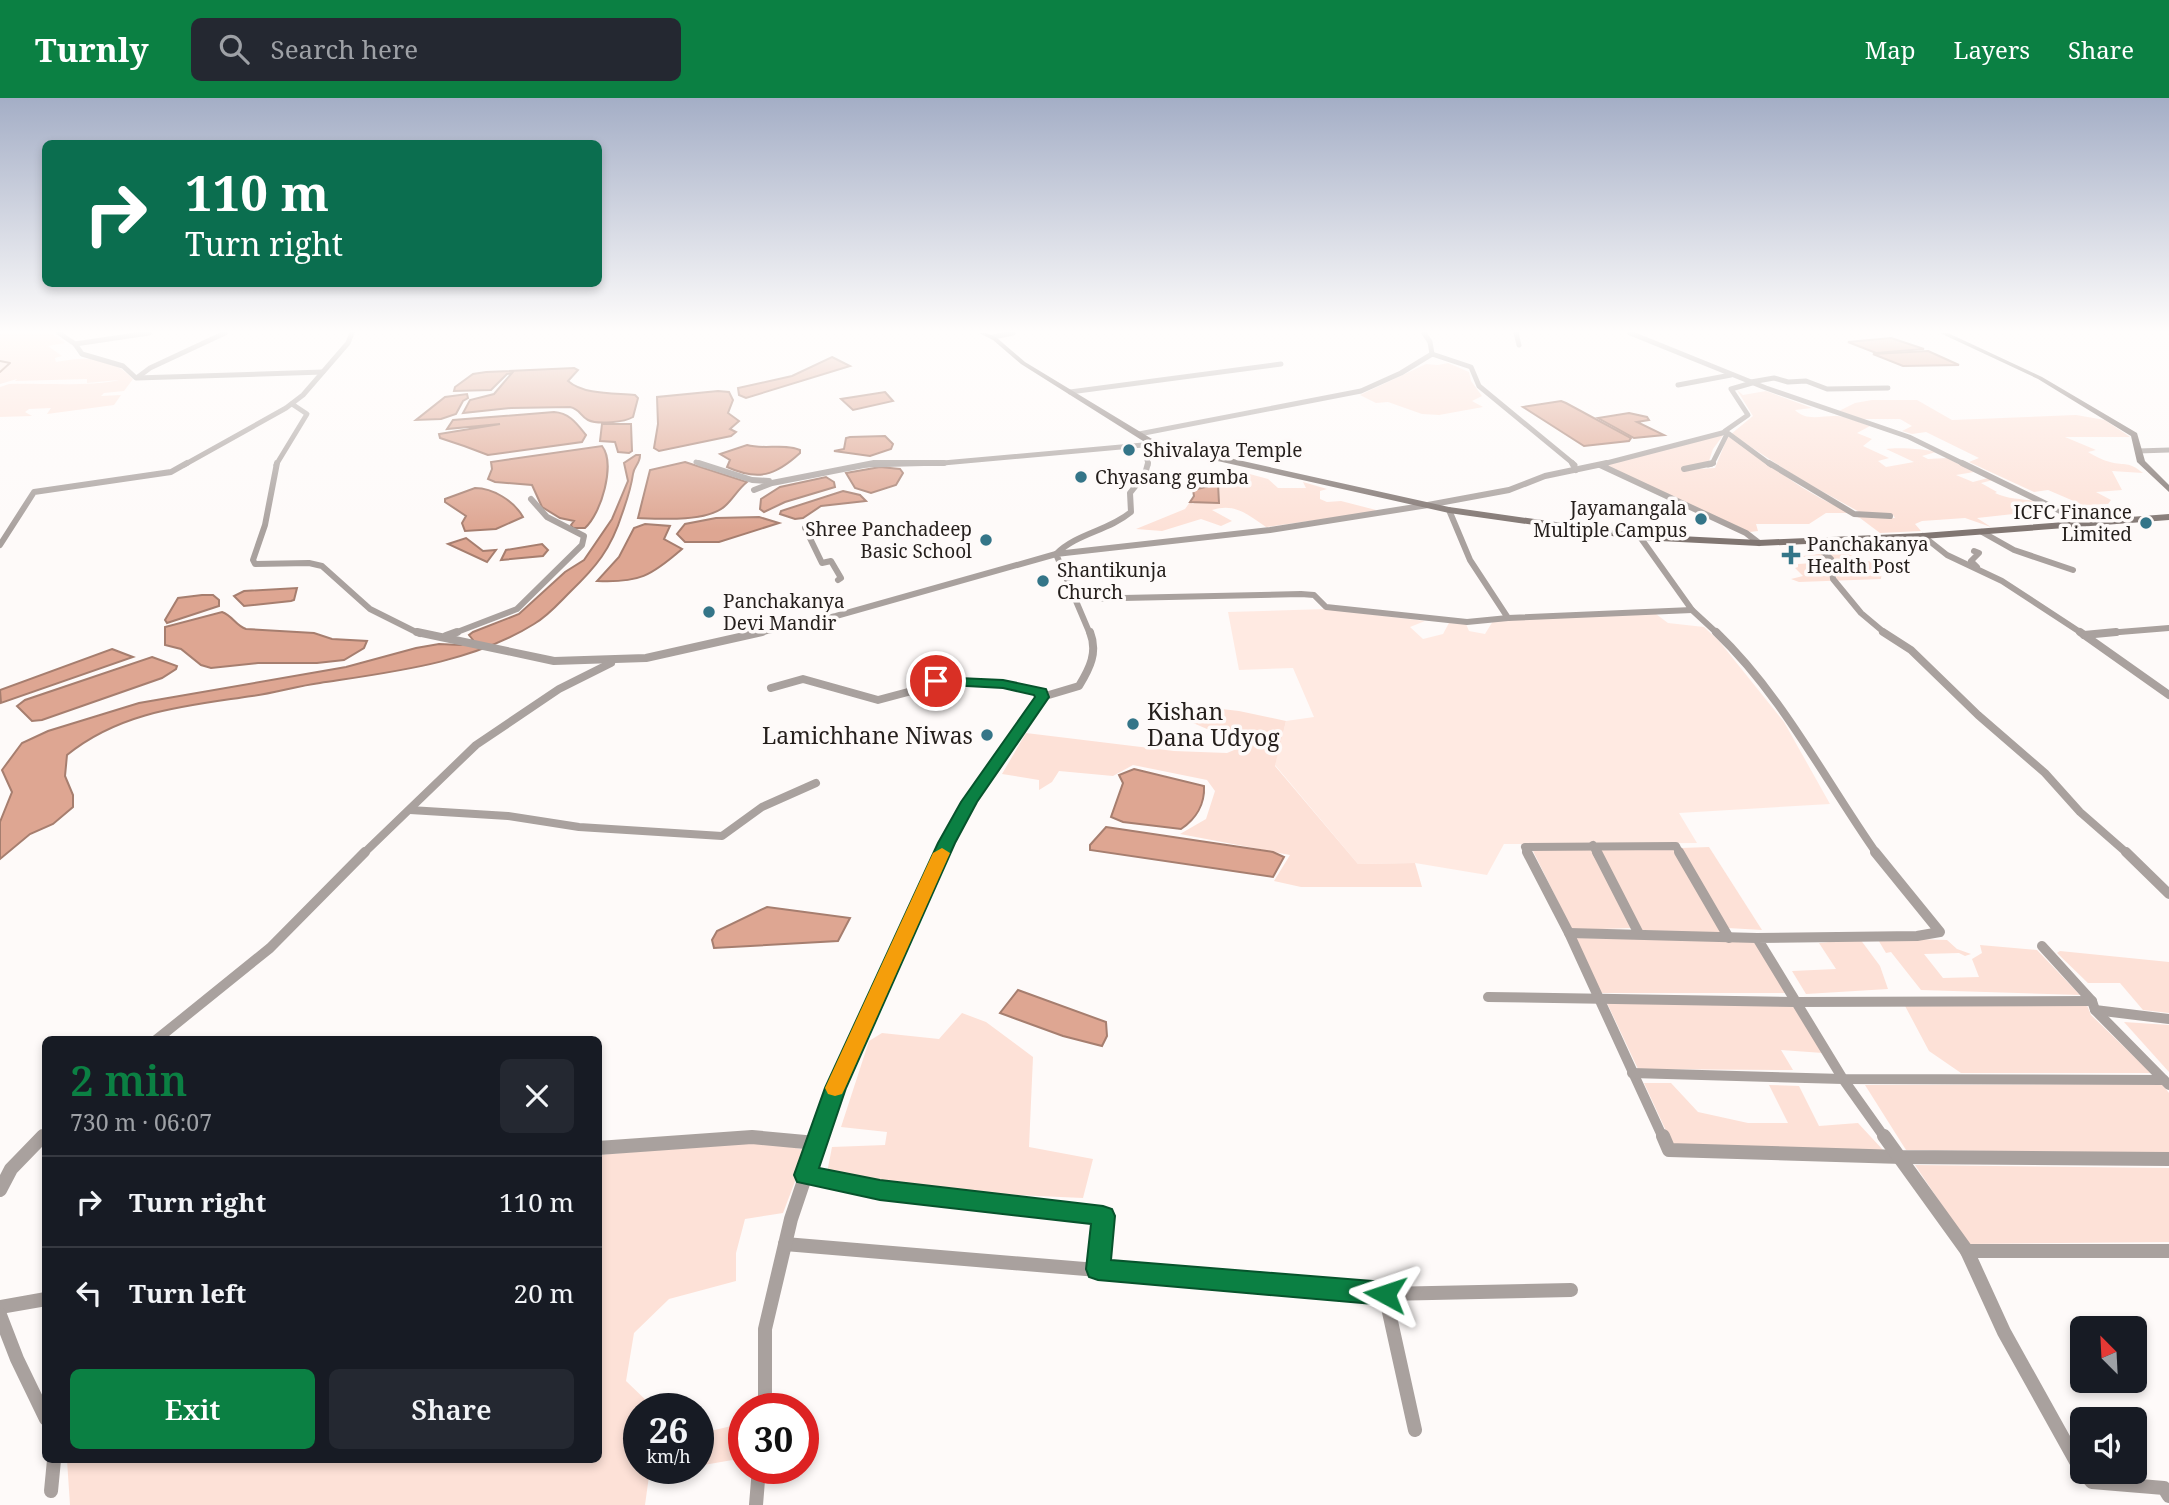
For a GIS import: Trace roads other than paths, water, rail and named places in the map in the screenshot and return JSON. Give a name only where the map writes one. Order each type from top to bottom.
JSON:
[{"type":"street","points":[[0,545],[34,492],[171,472],[297,399]]},
{"type":"street","points":[[1081,399],[1154,444]]},
{"type":"street","points":[[1139,434],[1321,399]]},
{"type":"street","points":[[1494,399],[1575,465],[1576,470]]},
{"type":"street","points":[[292,404],[307,414],[276,464],[265,525],[253,560],[255,564],[309,563],[322,566],[370,609],[424,636],[466,641],[485,648],[554,661],[617,661],[646,658],[836,616],[1056,554],[1270,530],[1509,490],[1545,476],[1726,433],[1748,415],[1737,399]]},
{"type":"street","points":[[1795,399],[1909,437],[2085,523]]},
{"type":"street","points":[[2077,399],[2134,435],[2141,462],[2169,489]]},
{"type":"street","points":[[1684,469],[1712,464],[1726,433]]},
{"type":"street","points":[[1726,433],[1789,477],[1854,514],[1890,516]]},
{"type":"street","points":[[1056,554],[1073,543],[1110,527],[1131,512],[1130,493],[1149,466],[1145,449],[1154,444]]},
{"type":"street","points":[[754,491],[782,482],[874,463],[943,463],[1154,444],[1449,510],[1640,537],[1759,543],[1923,536],[2168,516]]},
{"type":"street","points":[[2138,451],[2169,450]]},
{"type":"street","points":[[696,462],[752,480],[782,482]]},
{"type":"street","points":[[1600,465],[1746,534],[1759,543]]},
{"type":"street","points":[[441,638],[517,609],[582,545],[584,536],[581,533],[568,530],[538,510],[531,499]]},
{"type":"street","points":[[1449,510],[1470,560],[1508,618]]},
{"type":"street","points":[[816,524],[805,528],[806,534],[822,563],[831,561],[841,578],[838,580]]},
{"type":"street","points":[[1982,532],[2014,550],[2073,570]]},
{"type":"street","points":[[1923,536],[1947,555],[1980,569]]},
{"type":"street","points":[[1569,933],[1757,938],[1917,936],[1940,932],[1905,893],[1842,806],[1788,722],[1727,642],[1692,610],[1640,537]]},
{"type":"street","points":[[1810,540],[1831,559],[1833,579],[1861,613],[1881,631],[1911,650],[1978,715],[2045,773],[2080,812],[2116,842],[2169,894]]},
{"type":"street","points":[[1974,551],[1979,553],[1971,561],[1980,569],[2084,635],[2169,695]]},
{"type":"street","points":[[765,1393],[765,1329],[805,1175],[835,1088],[946,843],[969,802],[1042,697],[1079,686],[1090,669],[1096,645],[1056,554]]},
{"type":"street","points":[[1077,599],[1301,594],[1314,596],[1326,607],[1467,622],[1692,610]]},
{"type":"street","points":[[2084,635],[2169,628]]},
{"type":"street","points":[[161,1036],[270,948],[347,869],[476,746],[559,689],[617,661]]},
{"type":"street","points":[[771,688],[803,679],[878,701],[923,688],[936,681],[1003,684],[1041,692],[1042,697]]},
{"type":"street","points":[[410,810],[508,816],[591,828],[722,836],[762,807],[816,783]]},
{"type":"street","points":[[1593,845],[1639,934]]},
{"type":"street","points":[[1729,938],[1675,846],[1525,847],[1569,933],[1669,1150],[1902,1157],[2169,1159]]},
{"type":"street","points":[[1757,938],[1843,1079],[1902,1157],[1966,1251],[2004,1332],[2070,1449]]},
{"type":"street","points":[[2042,946],[2093,1006],[2166,1083]]},
{"type":"street","points":[[1488,997],[2093,1006],[2169,1019]]},
{"type":"street","points":[[1632,1073],[2166,1083]]},
{"type":"street","points":[[0,1190],[11,1169],[42,1137]]},
{"type":"street","points":[[602,1148],[752,1137],[816,1143]]},
{"type":"street","points":[[805,1175],[880,1190],[1103,1216],[1098,1269]]},
{"type":"street","points":[[785,1244],[1385,1294],[1571,1290]]},
{"type":"street","points":[[1966,1251],[2169,1251]]},
{"type":"street","points":[[1385,1294],[1415,1430]]},
{"type":"street","points":[[0,1307],[42,1300]]},
{"type":"street","points":[[0,1315],[17,1359],[42,1411]]},
{"type":"street","points":[[51,1491],[54,1463]]},
{"type":"street","points":[[755,1505],[757,1484]]},
{"type":"street","points":[[2116,1484],[2164,1488],[2169,1496]]},
{"type":"place","name":"Shivalaya Temple","points":[[1129,450]]},
{"type":"place","name":"Chyasang gumba","points":[[1081,477]]},
{"type":"place","name":"Jayamangala Multiple Campus","points":[[1701,519]]},
{"type":"place","name":"ICFC Finance Limited","points":[[2146,523]]},
{"type":"place","name":"Shree Panchadeep Basic School","points":[[986,540]]},
{"type":"place","name":"Panchakanya Health Post","points":[[1791,555]]},
{"type":"place","name":"Shantikunja Church","points":[[1043,581]]},
{"type":"place","name":"Panchakanya Devi Mandir","points":[[709,612]]},
{"type":"place","name":"Kishan Dana Udyog","points":[[1133,724]]},
{"type":"place","name":"Lamichhane Niwas","points":[[987,735]]}]
